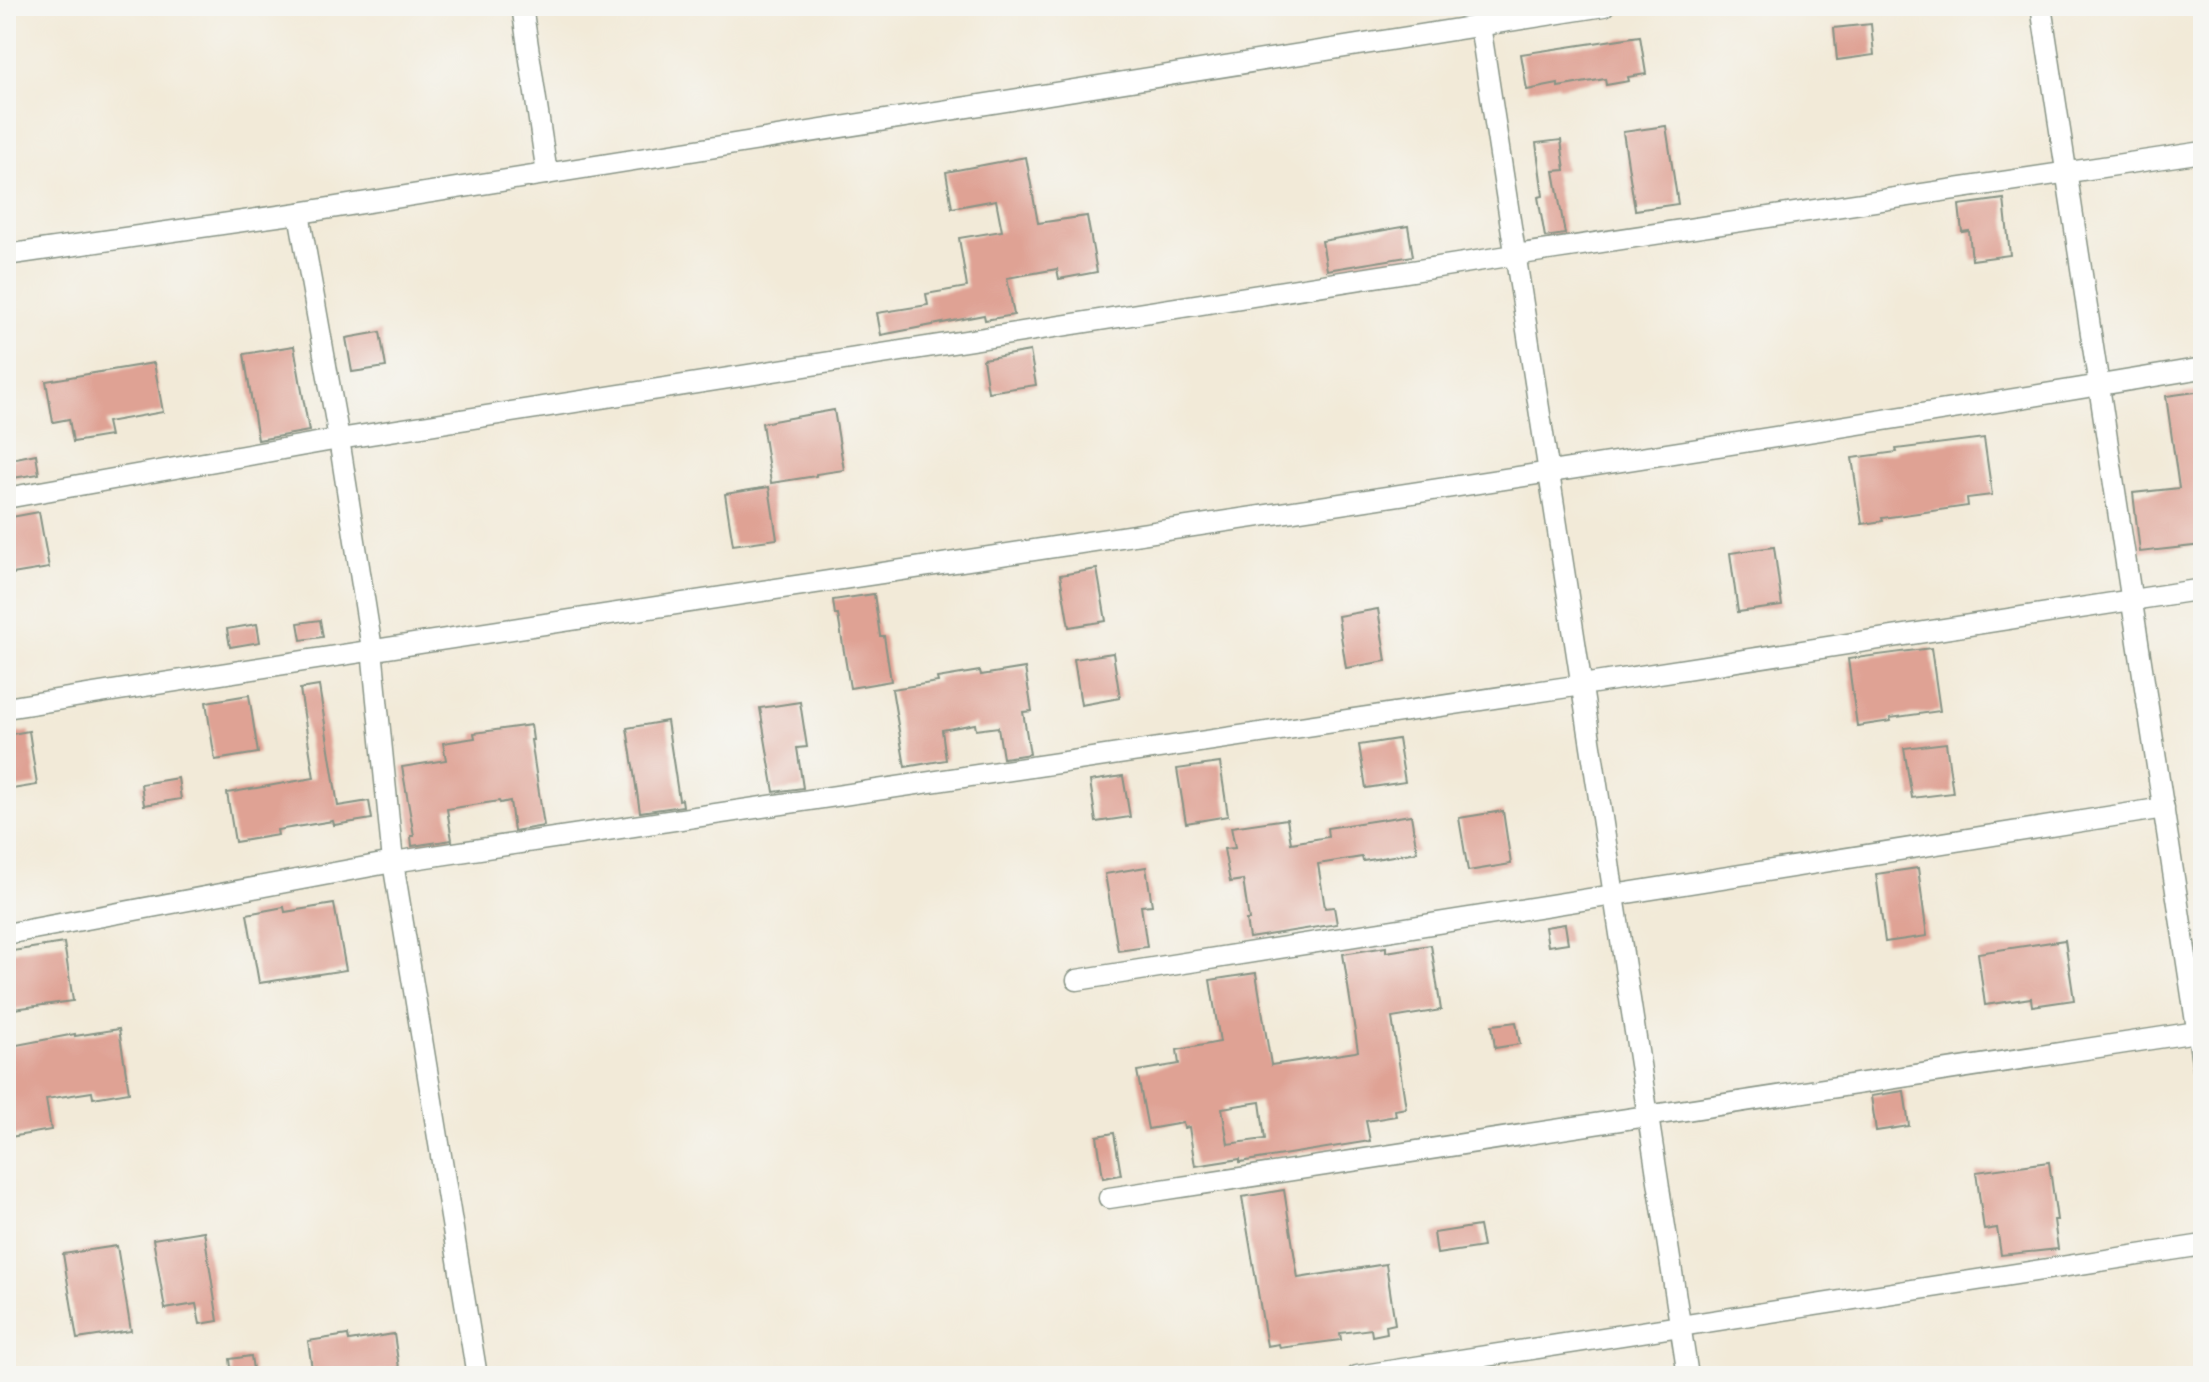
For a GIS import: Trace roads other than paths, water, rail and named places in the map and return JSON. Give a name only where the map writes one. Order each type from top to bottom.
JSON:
[{"type":"street","points":[[522,6],[547,174]]},
{"type":"street","points":[[6,255],[299,213],[1604,6]]},
{"type":"street","points":[[2041,6],[2203,1068]]},
{"type":"street","points":[[1480,25],[1688,1376]]},
{"type":"street","points":[[6,498],[339,439],[1515,255],[2203,152]]},
{"type":"street","points":[[299,213],[372,649],[393,862],[477,1376]]},
{"type":"street","points":[[6,708],[372,649],[1549,472],[2203,368]]},
{"type":"street","points":[[6,934],[393,862],[2203,589]]},
{"type":"street","points":[[1077,980],[2164,808]]},
{"type":"street","points":[[1109,1198],[2197,1032]]},
{"type":"street","points":[[1357,1376],[2203,1245]]}]
